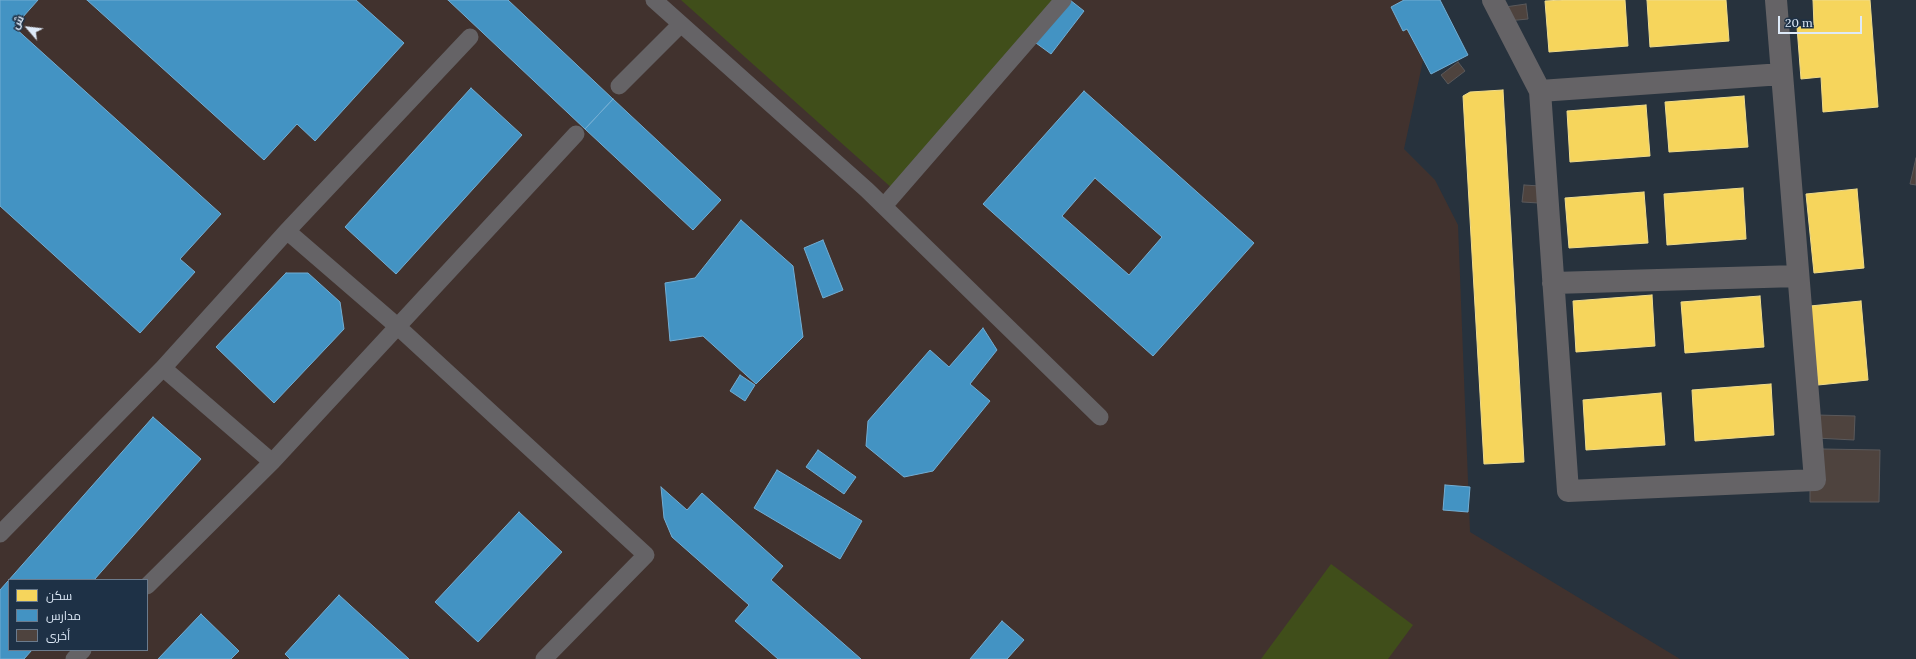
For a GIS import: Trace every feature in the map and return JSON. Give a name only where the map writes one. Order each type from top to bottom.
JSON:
[{"type":"street","points":[[1493,0],[1540,91],[1568,491],[1815,480],[1776,0]]},
{"type":"street","points":[[1540,91],[1782,74]]},
{"type":"street","points":[[1553,282],[1798,276]]},
{"type":"lane","points":[[654,0],[867,190],[1100,417]]},
{"type":"lane","points":[[884,206],[1064,0]]},
{"type":"lane","points":[[619,86],[681,24]]},
{"type":"lane","points":[[0,534],[163,368],[287,231],[470,37]]},
{"type":"lane","points":[[148,585],[272,462],[576,134]]},
{"type":"lane","points":[[287,231],[397,326],[646,555],[544,659]]},
{"type":"lane","points":[[163,368],[272,462]]},
{"type":"lane","points":[[74,659],[82,651]]},
{"type":"shaded area","points":[[0,0],[1436,0],[1404,149],[1435,180],[1458,225],[1470,532],[1680,659],[0,659]]},
{"type":"green space","points":[[681,0],[1063,0],[893,189]]},
{"type":"green space","points":[[1331,564],[1413,625],[1388,659],[1261,659]]},
{"type":"building: سكن","points":[[1625,0],[1628,46],[1549,52],[1545,1]]},
{"type":"building: سكن","points":[[1647,0],[1726,0],[1729,41],[1650,47]]},
{"type":"building: سكن","points":[[1813,0],[1870,0],[1878,107],[1823,112],[1821,77],[1801,79],[1797,27],[1814,26]]},
{"type":"building: سكن","points":[[1503,90],[1524,462],[1484,464],[1463,96],[1470,92]]},
{"type":"building: سكن","points":[[1744,96],[1748,147],[1669,152],[1665,102]]},
{"type":"building: سكن","points":[[1646,105],[1650,156],[1570,162],[1567,111]]},
{"type":"building: سكن","points":[[1743,188],[1746,239],[1667,245],[1664,194]]},
{"type":"building: سكن","points":[[1857,189],[1864,268],[1814,273],[1806,194]]},
{"type":"building: سكن","points":[[1644,192],[1648,243],[1569,248],[1565,198]]},
{"type":"building: سكن","points":[[1652,295],[1655,346],[1576,352],[1573,301]]},
{"type":"building: سكن","points":[[1760,296],[1764,347],[1685,353],[1681,302]]},
{"type":"building: سكن","points":[[1861,301],[1868,380],[1818,385],[1810,306]]},
{"type":"building: سكن","points":[[1771,384],[1774,435],[1695,441],[1692,390]]},
{"type":"building: سكن","points":[[1661,393],[1665,445],[1586,450],[1583,400]]},
{"type":"building: مدارس","points":[[0,0],[38,0],[14,27],[221,214],[180,259],[195,272],[140,333],[0,206]]},
{"type":"building: مدارس","points":[[87,0],[356,0],[404,43],[315,141],[297,124],[264,160]]},
{"type":"building: مدارس","points":[[448,0],[508,0],[613,99],[585,129]]},
{"type":"building: مدارس","points":[[1070,0],[1084,11],[1051,54],[1036,43]]},
{"type":"building: مدارس","points":[[1404,0],[1440,0],[1468,55],[1431,74],[1407,29],[1403,31],[1391,7]]},
{"type":"building: مدارس","points":[[471,88],[522,135],[396,274],[345,227]]},
{"type":"building: مدارس","points":[[1084,91],[1254,243],[1153,356],[983,204]],"holes":[[[1095,178],[1162,237],[1129,275],[1062,216]]]},
{"type":"building: مدارس","points":[[613,99],[721,200],[693,230],[585,129]]},
{"type":"building: مدارس","points":[[741,220],[793,266],[803,337],[756,384],[703,336],[670,341],[665,283],[695,278]]},
{"type":"building: مدارس","points":[[823,240],[843,290],[823,298],[804,248]]},
{"type":"building: مدارس","points":[[286,273],[308,273],[340,302],[344,329],[274,403],[216,347]]},
{"type":"building: مدارس","points":[[983,328],[997,350],[970,384],[990,401],[933,471],[904,477],[866,446],[868,421],[930,350],[949,367]]},
{"type":"building: مدارس","points":[[740,375],[755,385],[745,401],[730,391]]},
{"type":"building: مدارس","points":[[153,417],[201,459],[95,579],[10,579]]},
{"type":"building: مدارس","points":[[818,450],[856,477],[844,494],[806,467]]},
{"type":"building: مدارس","points":[[777,470],[862,521],[840,559],[754,508]]},
{"type":"building: مدارس","points":[[1445,485],[1470,487],[1468,512],[1443,510]]},
{"type":"building: مدارس","points":[[661,487],[687,510],[702,493],[783,566],[771,580],[861,659],[778,659],[735,621],[749,605],[672,537],[664,518]]},
{"type":"building: مدارس","points":[[519,512],[562,552],[478,642],[435,602]]},
{"type":"building: مدارس","points":[[8,581],[8,651],[31,651],[24,659],[0,659],[0,590]]},
{"type":"building: مدارس","points":[[339,595],[409,659],[290,659],[285,654]]},
{"type":"building: مدارس","points":[[201,614],[239,651],[231,659],[158,659]]},
{"type":"building: مدارس","points":[[1002,621],[1024,640],[1007,659],[970,659]]},
{"type":"building: أخرى","points":[[1526,4],[1528,19],[1507,21],[1505,7]]},
{"type":"building: أخرى","points":[[1458,62],[1465,71],[1448,84],[1441,75]]},
{"type":"building: أخرى","points":[[1916,158],[1916,185],[1910,184]]},
{"type":"building: أخرى","points":[[1524,185],[1540,186],[1539,203],[1522,202]]},
{"type":"building: أخرى","points":[[1817,415],[1855,416],[1854,440],[1816,438]]},
{"type":"building: أخرى","points":[[1823,449],[1880,450],[1879,502],[1810,502],[1810,486]]}]
